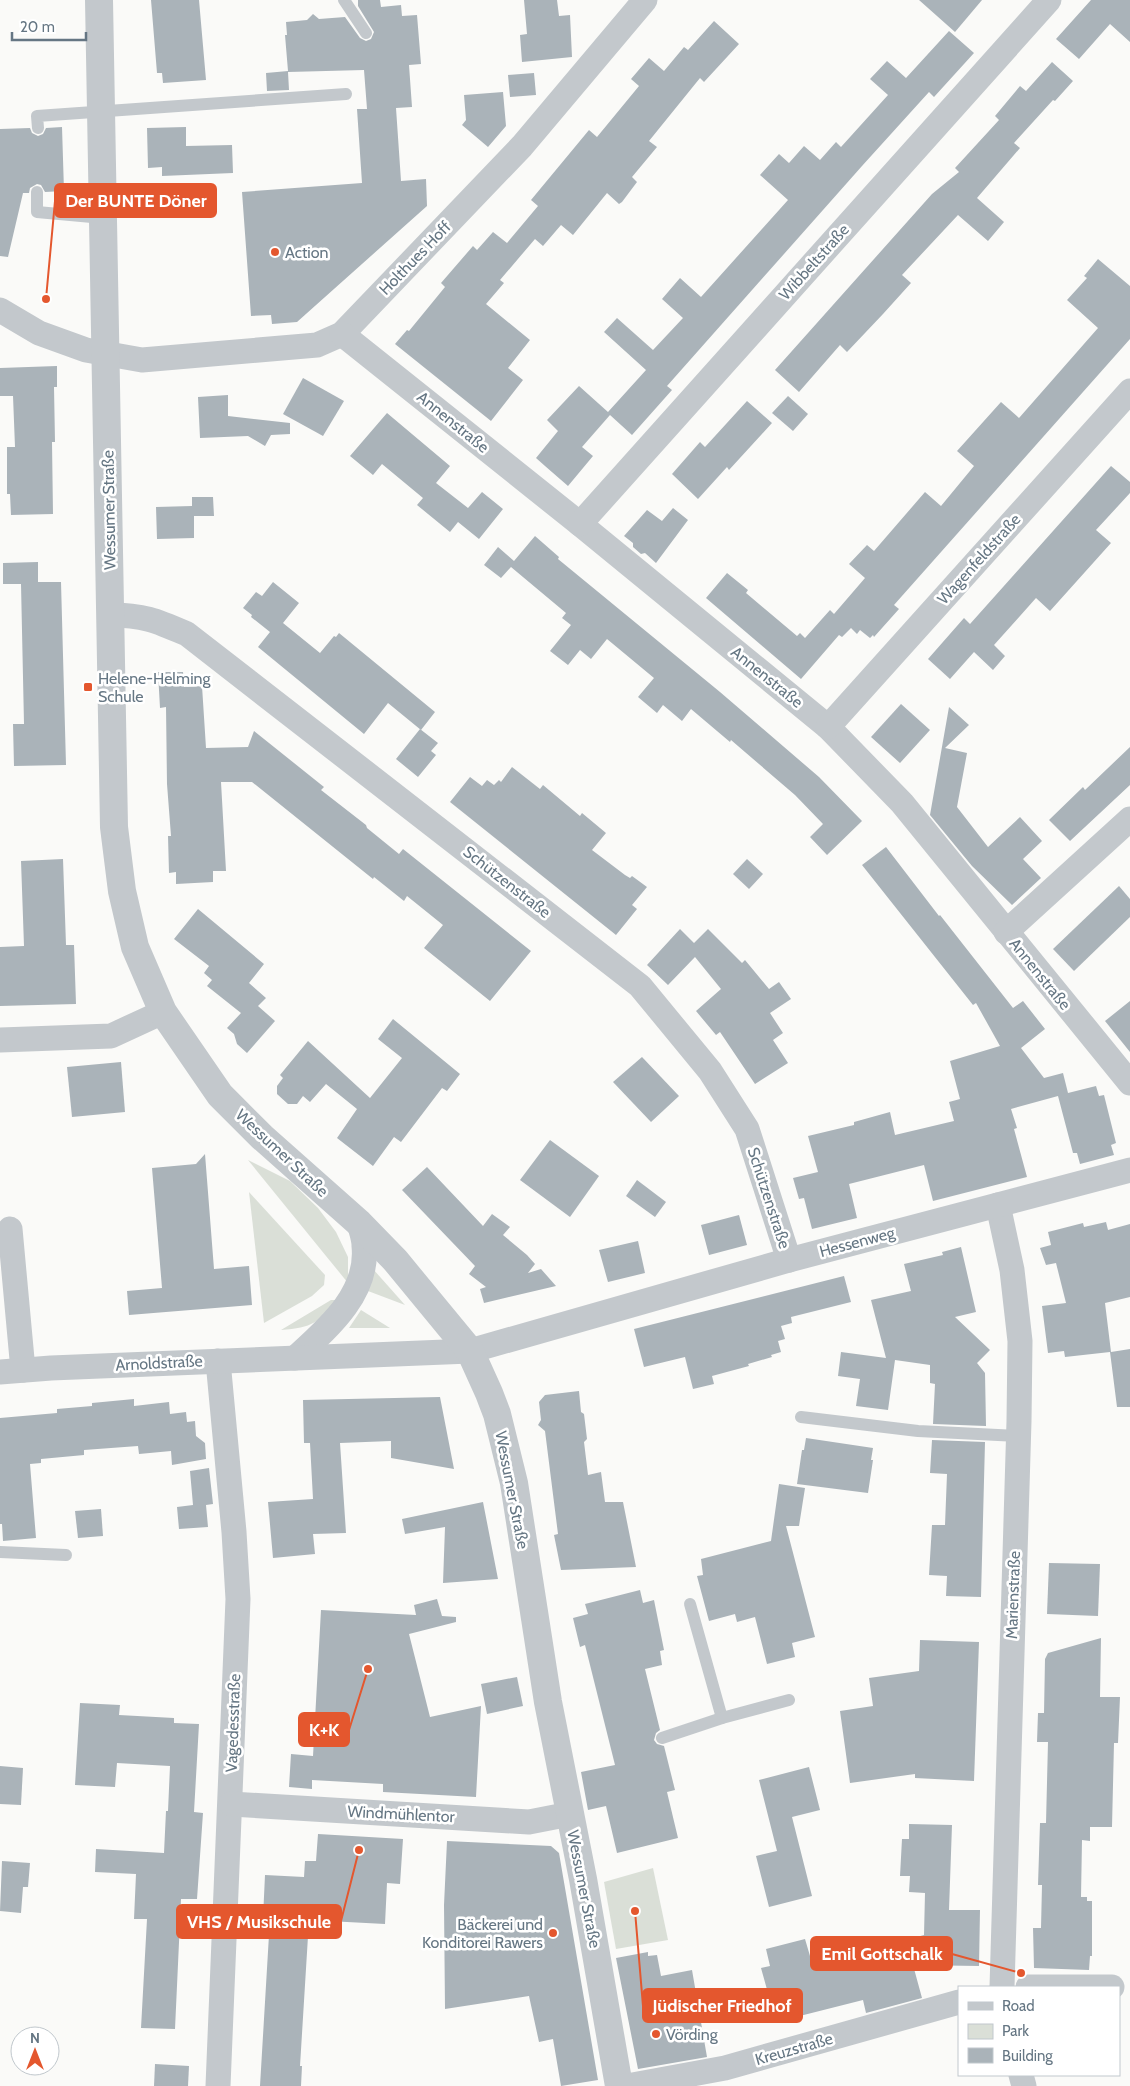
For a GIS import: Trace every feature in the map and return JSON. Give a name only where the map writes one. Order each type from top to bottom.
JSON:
[{"type":"street","name":"Wessumer Straße","points":[[99,0],[114,827],[122,892],[135,947],[163,1012],[220,1095],[262,1137],[359,1223],[395,1260],[470,1351],[497,1414],[514,1483],[548,1702],[620,2086]]},
{"type":"street","name":"Holthues Hoff","points":[[0,310],[39,332],[86,350],[142,360],[317,345],[342,334],[522,146],[645,0]]},
{"type":"street","name":"Wibbeltstraße","points":[[580,524],[1048,0]]},
{"type":"street","name":"Annenstraße","points":[[342,334],[580,524],[828,727],[902,804],[1130,1083]]},
{"type":"street","name":"Wagenfeldstraße","points":[[828,727],[1130,391]]},
{"type":"street","name":"Schützenstraße","points":[[110,616],[130,616],[154,620],[187,634],[640,986],[710,1071],[747,1129],[789,1260]]},
{"type":"street","points":[[1006,932],[1130,819]]},
{"type":"street","points":[[0,1040],[111,1036],[163,1012]]},
{"type":"street","name":"Hessenweg","points":[[470,1351],[789,1260],[1130,1170]]},
{"type":"street","name":"Marienstraße","points":[[998,1205],[1012,1270],[1020,1341],[1002,1986]]},
{"type":"street","points":[[295,1358],[320,1336],[341,1313],[356,1290],[363,1266],[364,1246],[359,1223]]},
{"type":"street","name":"Arnoldstraße","points":[[5,1228],[12,1371],[470,1351]]},
{"type":"street","name":"Vagedesstraße","points":[[218,1361],[234,1532],[238,1599],[218,2086]]},
{"type":"street","name":"Windmühlentor","points":[[231,1804],[529,1822],[570,1814]]},
{"type":"street","name":"Kreuzstraße","points":[[627,2086],[725,2068],[958,2002]]},
{"type":"lane","points":[[344,0],[366,33]]},
{"type":"lane","points":[[38,128],[37,116],[346,94]]},
{"type":"lane","points":[[37,192],[37,212],[103,218]]},
{"type":"lane","points":[[802,1417],[918,1431],[1018,1436]]},
{"type":"lane","points":[[0,1552],[66,1555]]},
{"type":"lane","points":[[690,1604],[722,1718]]},
{"type":"lane","points":[[662,1738],[722,1718],[789,1700]]},
{"type":"green space","points":[[248,1160],[290,1181],[318,1208],[336,1232],[348,1257],[348,1283]]},
{"type":"green space","points":[[249,1192],[325,1275],[324,1285],[312,1296],[264,1323]]},
{"type":"green space","points":[[373,1269],[405,1305],[368,1291]]},
{"type":"green space","points":[[331,1300],[339,1300],[320,1319],[301,1328],[281,1330]]},
{"type":"green space","points":[[361,1310],[390,1328],[349,1328]]},
{"type":"green space","points":[[653,1868],[668,1940],[616,1949],[604,1882]]},
{"type":"building","points":[[151,0],[199,0],[206,80],[163,83],[162,73],[157,73]]},
{"type":"building","points":[[358,0],[380,0],[381,7],[401,5],[402,16],[417,15],[421,64],[409,65],[412,107],[396,108],[401,181],[426,179],[427,206],[297,322],[272,324],[271,315],[251,316],[242,192],[362,183],[357,109],[367,109],[364,70],[288,72],[289,90],[267,91],[266,73],[288,71],[285,35],[287,35],[286,22],[307,20],[313,14],[319,19],[345,17],[360,38],[366,41],[371,39],[374,32],[358,6]]},
{"type":"building","points":[[524,0],[557,0],[559,16],[570,15],[572,57],[522,62],[520,35],[527,34]]},
{"type":"building","points":[[919,0],[982,0],[955,32]]},
{"type":"building","points":[[1091,0],[1130,0],[1130,42],[1110,24],[1079,59],[1056,39]]},
{"type":"building","points":[[714,21],[739,44],[704,82],[700,78],[649,141],[657,147],[632,177],[637,182],[622,202],[619,204],[607,193],[573,235],[561,225],[543,246],[535,239],[500,280],[504,283],[486,304],[530,340],[508,368],[523,380],[491,421],[395,344],[407,330],[409,331],[445,287],[441,283],[473,246],[477,250],[493,232],[507,243],[538,206],[531,200],[589,130],[597,137],[639,86],[631,79],[649,58],[664,71],[684,47],[688,50]]},
{"type":"building","points":[[949,31],[974,53],[934,97],[929,92],[862,166],[667,386],[672,390],[632,435],[610,415],[582,447],[593,456],[568,486],[536,458],[558,431],[547,420],[579,386],[608,412],[646,370],[604,332],[617,318],[653,350],[683,318],[662,299],[680,278],[701,297],[788,200],[760,175],[779,154],[789,163],[804,146],[820,160],[836,142],[841,147],[888,95],[870,79],[887,61],[906,78]]},
{"type":"building","points":[[1052,62],[1073,81],[1014,143],[1020,148],[977,198],[1004,222],[988,241],[958,215],[902,275],[911,283],[847,352],[840,345],[799,392],[775,370],[932,194],[959,172],[955,168],[999,120],[995,116],[1020,86],[1026,91]]},
{"type":"building","points":[[534,73],[536,95],[510,97],[508,75]]},
{"type":"building","points":[[503,92],[506,126],[488,147],[462,125],[466,120],[464,95]]},
{"type":"building","points":[[62,127],[64,191],[45,192],[41,185],[37,184],[30,188],[29,193],[23,193],[8,257],[0,256],[0,129],[30,128],[32,133],[38,136],[43,134],[46,128]]},
{"type":"building","points":[[186,127],[186,146],[232,145],[233,173],[162,176],[162,167],[148,168],[147,128]]},
{"type":"building","points":[[1098,259],[1130,286],[1130,339],[894,605],[899,609],[874,637],[873,635],[870,638],[860,630],[857,634],[851,628],[842,637],[839,635],[801,679],[706,598],[727,573],[748,590],[746,593],[797,636],[800,633],[805,638],[830,610],[834,614],[865,578],[849,564],[867,545],[874,551],[925,492],[941,506],[974,466],[957,451],[1001,402],[1019,418],[1098,328],[1067,300],[1087,278],[1084,276]]},
{"type":"building","points":[[57,366],[57,387],[54,387],[55,442],[52,442],[53,514],[11,515],[10,494],[7,494],[7,447],[15,447],[13,396],[0,396],[0,368]]},
{"type":"building","points":[[303,378],[344,401],[323,436],[283,414]]},
{"type":"building","points":[[228,395],[228,416],[290,423],[290,434],[271,435],[265,446],[248,436],[200,438],[198,397]]},
{"type":"building","points":[[788,396],[808,414],[793,431],[772,413]]},
{"type":"building","points":[[747,401],[772,423],[729,470],[727,467],[698,499],[672,474],[700,442],[705,447]]},
{"type":"building","points":[[387,413],[450,466],[436,483],[468,508],[482,492],[503,509],[479,539],[458,522],[450,532],[417,505],[423,498],[382,464],[373,475],[350,456]]},
{"type":"building","points":[[1111,466],[1130,482],[1130,493],[1096,530],[1111,543],[1050,611],[1036,598],[994,645],[1005,656],[993,670],[974,652],[950,679],[928,659],[964,618],[970,624]]},
{"type":"building","points":[[192,497],[213,497],[214,516],[194,516],[194,538],[157,539],[156,507],[192,506]]},
{"type":"building","points":[[673,508],[688,520],[656,563],[645,553],[641,554],[633,547],[633,543],[624,536],[647,510],[662,521]]},
{"type":"building","points":[[535,536],[559,557],[558,559],[720,692],[819,777],[862,821],[827,855],[810,837],[823,824],[795,795],[731,740],[730,742],[691,709],[682,721],[663,705],[657,713],[638,697],[654,678],[607,639],[591,659],[580,650],[568,665],[550,651],[571,625],[562,618],[566,613],[511,567],[501,578],[484,565],[498,547],[514,561]]},
{"type":"building","points":[[38,562],[38,582],[61,582],[66,765],[14,766],[13,724],[24,724],[21,584],[3,584],[3,563]]},
{"type":"building","points":[[273,582],[299,603],[283,623],[320,653],[334,636],[336,637],[339,633],[435,712],[421,730],[388,703],[364,734],[258,647],[270,632],[243,608],[256,592],[262,596]]},
{"type":"building","points":[[158,672],[183,672],[184,687],[202,686],[206,748],[248,747],[254,731],[324,787],[321,790],[399,854],[403,849],[531,951],[490,1001],[424,948],[443,925],[407,896],[404,901],[374,877],[373,879],[252,782],[221,782],[226,871],[213,871],[213,882],[176,884],[176,872],[169,873],[168,836],[171,836],[167,784],[166,707],[160,708]]},
{"type":"building","points":[[901,704],[930,730],[900,763],[871,737]]},
{"type":"building","points":[[949,707],[969,725],[945,748],[967,753],[957,807],[988,847],[1020,817],[1042,841],[1023,859],[1041,878],[1012,905],[972,866],[930,815]]},
{"type":"building","points":[[420,729],[438,743],[431,751],[436,755],[418,777],[396,759]]},
{"type":"building","points":[[1130,747],[1130,785],[1070,841],[1049,820],[1083,787],[1085,790]]},
{"type":"building","points":[[512,767],[540,789],[543,785],[580,816],[582,813],[606,833],[592,850],[625,875],[630,878],[632,876],[647,887],[632,905],[637,909],[616,935],[450,802],[470,777],[482,786],[487,780],[494,785],[499,780],[501,782]]},
{"type":"building","points":[[886,847],[1013,1008],[1023,1001],[1045,1029],[1021,1048],[1044,1078],[1063,1073],[1068,1093],[1096,1086],[1099,1096],[1104,1095],[1116,1143],[1111,1145],[1114,1155],[1080,1164],[1077,1153],[1073,1153],[1058,1096],[1011,1109],[1017,1128],[1014,1129],[1027,1177],[933,1201],[924,1165],[849,1184],[857,1218],[812,1229],[804,1198],[799,1199],[793,1178],[818,1172],[808,1136],[854,1125],[854,1122],[890,1112],[895,1135],[954,1121],[949,1102],[960,1099],[950,1061],[1000,1046],[976,1003],[973,1005],[862,865]]},
{"type":"building","points":[[63,859],[66,945],[74,945],[76,1004],[0,1006],[0,947],[24,946],[21,861]]},
{"type":"building","points":[[747,859],[763,874],[749,889],[733,874]]},
{"type":"building","points":[[1119,886],[1130,899],[1130,917],[1074,971],[1053,949]]},
{"type":"building","points":[[198,909],[264,964],[249,983],[266,998],[258,1006],[275,1021],[247,1053],[237,1044],[234,1034],[227,1028],[241,1013],[207,986],[212,980],[204,973],[209,966],[174,939]]},
{"type":"building","points":[[680,929],[694,943],[708,929],[742,963],[745,960],[769,989],[779,982],[791,999],[770,1013],[783,1033],[773,1040],[788,1063],[755,1084],[720,1032],[716,1035],[696,1011],[721,989],[695,957],[668,985],[647,965]]},
{"type":"building","points":[[1130,1001],[1130,1052],[1105,1021]]},
{"type":"building","points":[[393,1019],[460,1074],[447,1091],[442,1088],[401,1142],[394,1137],[373,1166],[337,1138],[357,1109],[326,1084],[310,1102],[303,1096],[297,1104],[288,1104],[277,1094],[277,1086],[283,1078],[280,1075],[308,1041],[370,1098],[402,1058],[378,1039]]},
{"type":"building","points":[[642,1057],[679,1096],[651,1122],[613,1082]]},
{"type":"building","points":[[121,1062],[125,1112],[72,1117],[67,1067]]},
{"type":"building","points":[[550,1140],[599,1176],[570,1217],[520,1180]]},
{"type":"building","points":[[205,1154],[214,1269],[249,1266],[252,1305],[129,1315],[127,1291],[162,1288],[152,1168],[196,1164]]},
{"type":"building","points":[[427,1167],[483,1226],[492,1214],[510,1227],[503,1235],[535,1264],[528,1273],[541,1269],[556,1286],[484,1303],[480,1289],[486,1287],[469,1274],[475,1266],[402,1190]]},
{"type":"building","points":[[637,1180],[666,1202],[655,1217],[626,1196]]},
{"type":"building","points":[[739,1215],[747,1245],[709,1255],[701,1225]]},
{"type":"building","points":[[1106,1222],[1108,1230],[1130,1224],[1130,1297],[1105,1303],[1111,1352],[1130,1349],[1130,1407],[1117,1407],[1110,1352],[1065,1357],[1064,1351],[1048,1353],[1042,1306],[1066,1303],[1056,1263],[1046,1265],[1040,1248],[1051,1245],[1048,1232],[1083,1223],[1084,1227]]},
{"type":"building","points":[[638,1241],[645,1273],[608,1282],[599,1250]]},
{"type":"building","points":[[961,1247],[976,1312],[955,1317],[990,1350],[977,1363],[985,1373],[986,1426],[933,1424],[935,1384],[930,1383],[930,1365],[895,1360],[888,1410],[856,1406],[860,1379],[838,1376],[841,1352],[886,1358],[871,1300],[911,1291],[904,1264],[943,1255],[942,1252]]},
{"type":"building","points":[[844,1276],[851,1302],[791,1317],[792,1323],[781,1326],[785,1339],[778,1341],[781,1352],[771,1355],[772,1357],[748,1364],[749,1366],[712,1376],[714,1384],[693,1389],[685,1357],[644,1367],[634,1329]]},
{"type":"building","points":[[579,1391],[587,1439],[584,1442],[588,1475],[601,1472],[605,1502],[623,1502],[636,1567],[561,1570],[554,1535],[558,1534],[545,1431],[538,1425],[541,1420],[539,1402],[545,1395]]},
{"type":"building","points":[[440,1397],[454,1469],[391,1458],[391,1441],[340,1443],[346,1533],[313,1534],[315,1554],[273,1558],[268,1502],[313,1499],[310,1443],[304,1443],[303,1400]]},
{"type":"building","points":[[134,1399],[134,1406],[169,1402],[170,1414],[186,1412],[187,1422],[195,1421],[196,1436],[205,1443],[206,1459],[172,1465],[171,1451],[139,1454],[138,1446],[84,1450],[84,1455],[41,1459],[41,1463],[30,1464],[36,1538],[3,1541],[2,1524],[0,1524],[0,1418],[57,1413],[57,1409],[92,1406],[92,1403]]},
{"type":"building","points":[[806,1438],[873,1448],[868,1493],[797,1484],[802,1450],[804,1450]]},
{"type":"building","points":[[932,1440],[985,1442],[981,1597],[946,1596],[947,1576],[929,1575],[932,1525],[945,1525],[947,1474],[930,1473]]},
{"type":"building","points":[[209,1468],[213,1504],[206,1505],[208,1527],[179,1529],[177,1507],[193,1505],[190,1471]]},
{"type":"building","points":[[779,1484],[805,1488],[799,1526],[786,1526],[815,1637],[792,1643],[795,1657],[767,1664],[755,1617],[737,1622],[735,1614],[709,1621],[697,1576],[703,1575],[701,1559],[771,1541]]},
{"type":"building","points":[[483,1502],[498,1579],[443,1583],[445,1527],[405,1534],[402,1519]]},
{"type":"building","points":[[101,1509],[103,1536],[78,1538],[75,1511]]},
{"type":"building","points":[[1049,1563],[1100,1564],[1098,1616],[1047,1614]]},
{"type":"building","points":[[640,1590],[643,1603],[654,1600],[664,1650],[660,1651],[662,1665],[645,1669],[660,1730],[656,1733],[654,1740],[657,1744],[664,1746],[675,1790],[667,1792],[678,1838],[617,1853],[606,1806],[588,1810],[581,1772],[615,1765],[585,1645],[580,1647],[573,1618],[588,1614],[585,1604]]},
{"type":"building","points":[[437,1599],[442,1616],[456,1617],[456,1622],[409,1634],[430,1717],[481,1706],[476,1797],[383,1792],[383,1784],[312,1780],[312,1789],[289,1787],[291,1754],[313,1756],[321,1610],[416,1615],[414,1605]]},
{"type":"building","points":[[1101,1638],[1100,1697],[1120,1697],[1118,1743],[1114,1743],[1112,1827],[1090,1827],[1090,1841],[1082,1840],[1081,1897],[1087,1897],[1087,1901],[1092,1901],[1092,1956],[1090,1956],[1089,1970],[1034,1968],[1033,1928],[1041,1928],[1042,1885],[1038,1885],[1040,1823],[1046,1823],[1048,1742],[1037,1742],[1038,1713],[1044,1713],[1045,1659],[1048,1653]]},
{"type":"building","points":[[920,1640],[979,1642],[974,1781],[915,1778],[915,1774],[850,1783],[840,1711],[873,1706],[869,1678],[919,1671]]},
{"type":"building","points":[[517,1677],[523,1706],[487,1714],[481,1684]]},
{"type":"building","points":[[80,1703],[120,1705],[119,1715],[174,1718],[174,1723],[199,1724],[194,1812],[203,1813],[197,1899],[181,1899],[175,2029],[141,2028],[147,1919],[134,1919],[136,1874],[95,1872],[96,1849],[164,1853],[170,1766],[117,1763],[115,1787],[75,1785]]},
{"type":"building","points":[[0,1766],[23,1768],[21,1805],[0,1804]]},
{"type":"building","points":[[809,1767],[820,1810],[792,1817],[812,1896],[769,1907],[756,1856],[777,1851],[759,1780]]},
{"type":"building","points":[[909,1824],[952,1825],[949,1910],[980,1910],[979,1966],[913,1965],[922,1998],[866,2013],[863,2000],[776,2022],[761,1968],[770,1966],[766,1949],[805,1939],[810,1956],[822,1952],[825,1962],[924,1935],[925,1893],[909,1892],[910,1876],[900,1876],[902,1839],[909,1839]]},
{"type":"building","points":[[318,1834],[403,1839],[400,1884],[387,1883],[385,1924],[309,1920],[300,2066],[302,2066],[301,2086],[260,2086],[270,1918],[263,1918],[265,1875],[304,1877],[305,1861],[316,1861]]},
{"type":"building","points":[[447,1841],[551,1846],[559,1853],[598,2080],[561,2086],[553,2039],[539,2042],[529,1996],[445,2009],[444,1905]]},
{"type":"building","points":[[2,1861],[30,1863],[28,1887],[23,1887],[21,1913],[0,1911]]},
{"type":"building","points":[[648,1952],[648,1956],[657,1955],[661,1976],[692,1970],[707,2057],[638,2069],[616,1958]]},
{"type":"building","points":[[155,2064],[189,2066],[188,2086],[154,2086]]},
{"type":"place","name":"Action","points":[[275,252]]},
{"type":"place","name":"Der BUNTE Döner","points":[[46,299]]},
{"type":"place","name":"Helene-Helming Schule","points":[[88,687]]},
{"type":"place","name":"K+K","points":[[368,1669]]},
{"type":"place","name":"VHS / Musikschule","points":[[359,1850]]},
{"type":"place","name":"Jüdischer Friedhof","points":[[635,1911]]},
{"type":"place","name":"Bäckerei und Konditorei Rawers","points":[[553,1933]]},
{"type":"place","name":"Emil Gottschalk","points":[[1021,1973]]},
{"type":"place","name":"Vörding","points":[[656,2034]]}]
